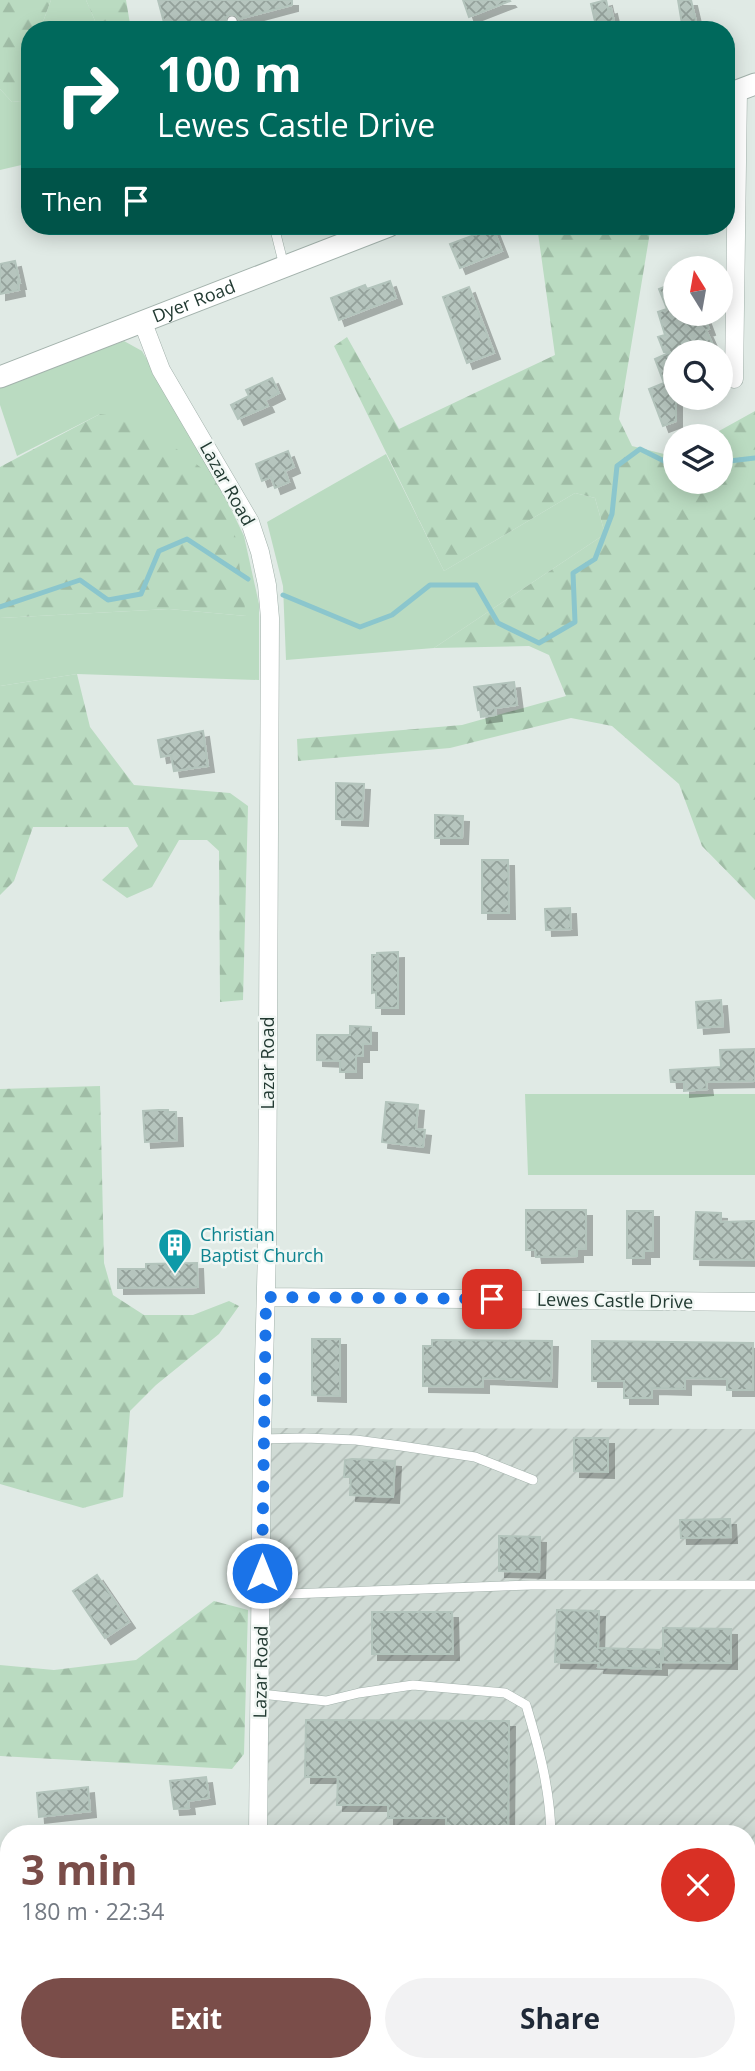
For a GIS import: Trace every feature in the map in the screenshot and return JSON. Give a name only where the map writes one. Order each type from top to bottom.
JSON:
[{"type":"street","points":[[734,379],[740,89]]},
{"type":"street","name":"Dyer Road","points":[[0,377],[284,267],[342,235]]},
{"type":"street","name":"Lazar Road","points":[[143,323],[161,370],[250,522],[267,585],[271,647],[258,1825]]},
{"type":"street","name":"Lewes Castle Drive","points":[[266,1297],[755,1302]]},
{"type":"lane","points":[[276,235],[284,267]]},
{"type":"lane","points":[[262,1440],[356,1440],[475,1457],[533,1480]]},
{"type":"lane","points":[[262,1595],[531,1585],[755,1585]]},
{"type":"lane","points":[[261,1694],[326,1701],[413,1685],[505,1692],[526,1705],[538,1745],[550,1804],[551,1825]]},
{"type":"shaded area","points":[[271,1428],[755,1429],[755,1825],[267,1825]]},
{"type":"green space","points":[[0,0],[51,0],[43,21],[21,21],[21,101],[12,102],[0,89]]},
{"type":"green space","points":[[51,0],[86,0],[95,21],[43,21]]},
{"type":"green space","points":[[86,0],[126,0],[130,21],[95,21]]},
{"type":"green space","points":[[0,89],[12,102],[21,101],[21,165],[0,170]]},
{"type":"green space","points":[[538,235],[650,235],[619,419],[632,446],[663,454],[663,494],[733,494],[732,424],[755,411],[755,900],[702,846],[679,784],[612,726],[571,718],[450,748],[298,761],[297,739],[462,725],[566,696],[549,655],[529,646],[434,648],[605,534],[595,498],[575,493],[444,571],[334,346],[347,337],[399,429],[555,355]]},
{"type":"green space","points":[[124,341],[142,351],[217,480],[244,536],[259,604],[259,680],[77,674],[0,686],[0,618],[169,609],[246,616],[100,414],[17,456],[0,405],[0,385]]},
{"type":"green space","points":[[100,414],[139,420],[217,480],[236,539],[246,616],[169,609],[0,618],[0,467]]},
{"type":"green space","points":[[386,454],[444,571],[575,493],[595,498],[605,534],[434,648],[286,660],[283,586],[267,522]]},
{"type":"green space","points":[[77,674],[90,727],[134,785],[230,793],[248,806],[243,1000],[220,1002],[219,851],[207,840],[179,840],[152,887],[127,898],[102,880],[138,846],[128,827],[33,827],[14,881],[0,895],[0,686]]},
{"type":"green space","points":[[100,1086],[104,1263],[113,1295],[144,1315],[193,1315],[229,1301],[239,1306],[219,1334],[156,1385],[130,1411],[123,1497],[83,1508],[0,1484],[0,1089]]},
{"type":"green space","points":[[525,1094],[755,1094],[755,1175],[528,1175]]},
{"type":"green space","points":[[214,1601],[248,1610],[244,1754],[232,1769],[0,1756],[0,1665],[54,1670],[136,1660]]},
{"type":"building","points":[[158,0],[292,0],[292,5],[239,19],[230,14],[225,21],[164,21]]},
{"type":"building","points":[[463,0],[509,0],[510,1],[469,17]]},
{"type":"building","points":[[606,0],[614,21],[595,21],[591,4]]},
{"type":"building","points":[[678,0],[691,0],[696,21],[682,21]]},
{"type":"building","points":[[474,235],[496,235],[502,251],[460,268],[450,244]]},
{"type":"building","points":[[15,261],[19,290],[0,294],[0,264]]},
{"type":"building","points":[[390,281],[396,298],[339,320],[331,298],[365,285],[367,289]]},
{"type":"building","points":[[469,287],[494,353],[467,363],[443,297]]},
{"type":"building","points":[[663,310],[663,326],[708,326],[709,329],[706,330],[711,340],[663,340],[663,350],[658,337],[665,335],[658,312]]},
{"type":"building","points":[[663,356],[663,380],[655,359]]},
{"type":"building","points":[[272,378],[279,393],[265,400],[268,406],[238,419],[231,405],[249,396],[246,390]]},
{"type":"building","points":[[663,383],[663,410],[676,410],[676,421],[663,426],[649,389]]},
{"type":"building","points":[[288,451],[294,467],[285,471],[289,482],[275,488],[271,477],[262,481],[256,464]]},
{"type":"building","points":[[514,682],[517,705],[495,708],[496,715],[481,717],[474,687]]},
{"type":"building","points":[[203,731],[208,766],[174,771],[171,755],[161,757],[158,740]]},
{"type":"building","points":[[336,783],[364,784],[362,820],[336,819]]},
{"type":"building","points":[[435,815],[463,816],[462,838],[435,838]]},
{"type":"building","points":[[482,860],[508,860],[509,913],[482,913]]},
{"type":"building","points":[[570,908],[571,929],[546,930],[545,909]]},
{"type":"building","points":[[398,952],[398,1008],[376,1008],[376,992],[372,993],[372,955]]},
{"type":"building","points":[[721,1000],[723,1026],[698,1028],[696,1002]]},
{"type":"building","points":[[350,1026],[371,1027],[371,1044],[363,1044],[363,1056],[356,1056],[356,1072],[340,1072],[340,1061],[317,1060],[317,1035],[350,1035]]},
{"type":"building","points":[[755,1049],[755,1081],[706,1082],[707,1089],[684,1091],[684,1082],[671,1082],[670,1070],[721,1067],[720,1050]]},
{"type":"building","points":[[386,1102],[418,1105],[416,1129],[425,1130],[423,1147],[382,1142]]},
{"type":"building","points":[[143,1111],[176,1112],[177,1140],[145,1142]]},
{"type":"building","points":[[526,1210],[586,1210],[586,1249],[577,1249],[577,1256],[536,1257],[535,1250],[526,1250]]},
{"type":"building","points":[[627,1211],[653,1211],[653,1251],[644,1251],[644,1258],[627,1258]]},
{"type":"building","points":[[696,1212],[721,1213],[721,1222],[755,1221],[755,1260],[694,1259]]},
{"type":"building","name":"Christian Baptist Church","points":[[197,1263],[198,1287],[118,1288],[118,1269],[146,1269],[146,1264]]},
{"type":"building","points":[[312,1339],[340,1339],[340,1396],[312,1395]]},
{"type":"building","points":[[432,1340],[552,1341],[551,1381],[483,1378],[483,1387],[423,1386],[423,1346],[432,1346]]},
{"type":"building","points":[[592,1341],[753,1343],[753,1390],[727,1390],[727,1379],[685,1378],[685,1389],[652,1388],[652,1398],[624,1398],[624,1381],[592,1381]]},
{"type":"building","points":[[574,1438],[608,1438],[608,1472],[574,1471]]},
{"type":"building","points":[[345,1460],[395,1461],[393,1497],[350,1495],[351,1477],[344,1477]]},
{"type":"building","points":[[730,1519],[731,1537],[681,1538],[680,1520]]},
{"type":"building","points":[[499,1536],[540,1537],[539,1572],[499,1571]]},
{"type":"building","points":[[97,1575],[129,1622],[105,1638],[73,1591]]},
{"type":"building","points":[[557,1610],[599,1611],[598,1648],[661,1650],[661,1669],[598,1667],[599,1663],[555,1662]]},
{"type":"building","points":[[372,1612],[452,1612],[453,1654],[372,1654]]},
{"type":"building","points":[[663,1628],[731,1629],[731,1663],[663,1662]]},
{"type":"building","points":[[306,1720],[509,1721],[508,1825],[446,1825],[446,1818],[388,1818],[388,1805],[337,1805],[338,1777],[305,1777]]},
{"type":"building","points":[[206,1777],[209,1798],[188,1801],[189,1808],[174,1809],[170,1781]]},
{"type":"building","points":[[88,1787],[90,1811],[39,1817],[37,1793]]},
{"type":"waterway","points":[[283,595],[360,627],[392,615],[430,585],[476,585],[498,623],[539,643],[575,622],[573,573],[595,559],[612,514],[617,466],[640,449],[663,460]]},
{"type":"waterway","points":[[733,461],[755,458]]},
{"type":"waterway","points":[[0,607],[80,580],[108,600],[141,594],[159,551],[187,539],[248,579]]},
{"type":"place","name":"Christian Baptist Church","points":[[175,1275]]},
{"type":"route","points":[[262,1573],[266,1297],[492,1299]]}]
